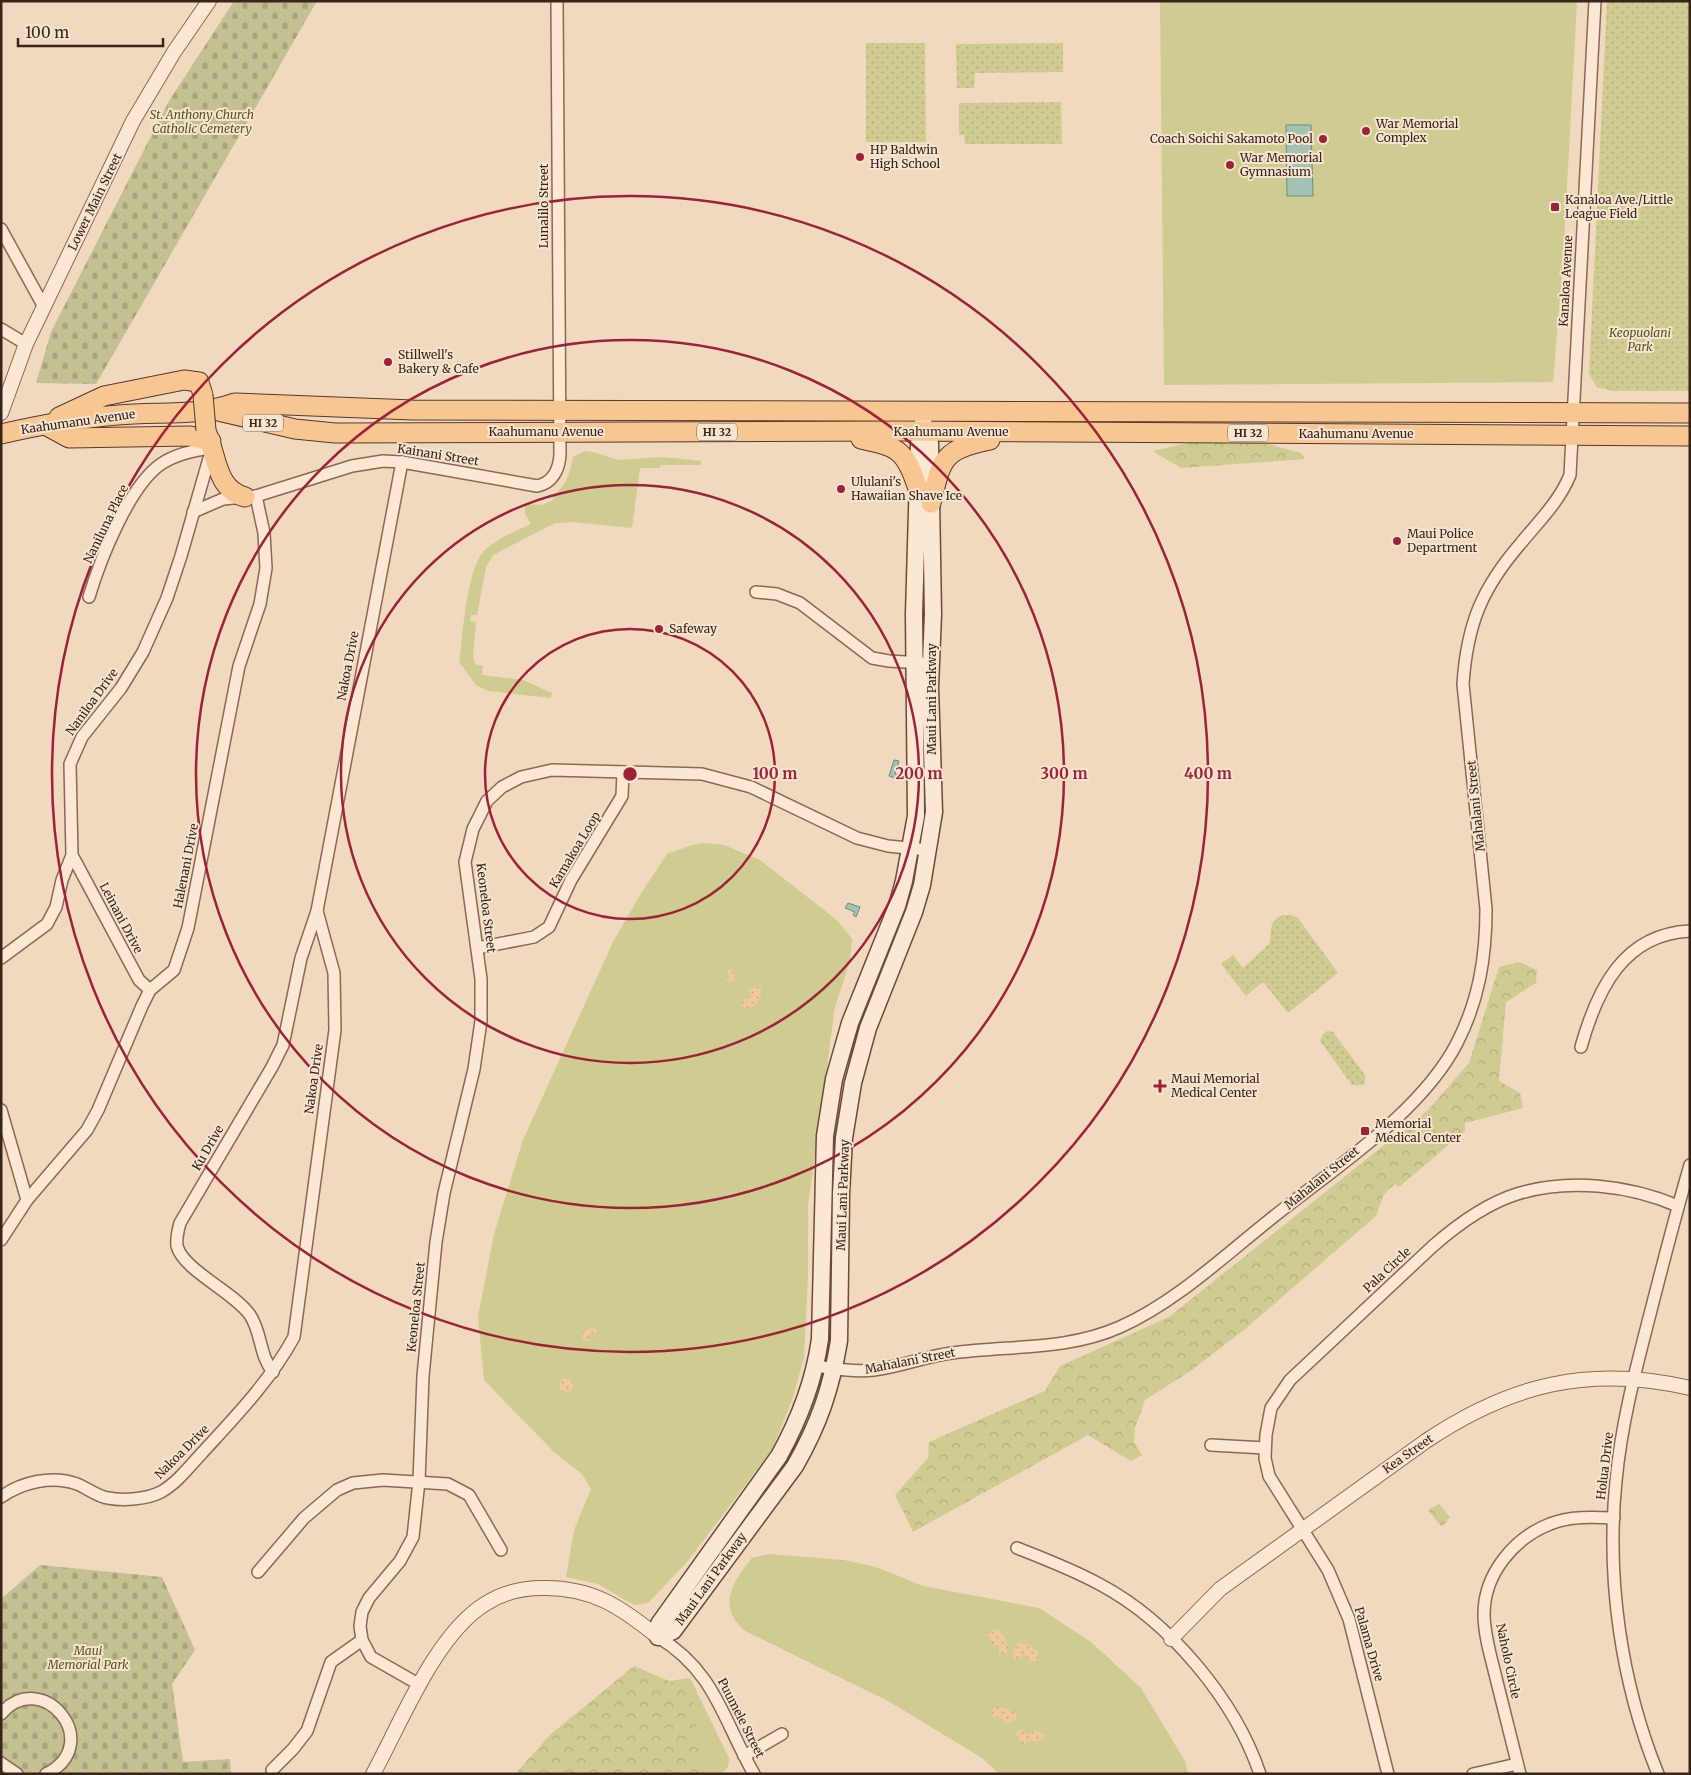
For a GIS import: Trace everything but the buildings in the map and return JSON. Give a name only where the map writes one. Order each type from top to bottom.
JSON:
[{"type":"main road","points":[[37,426],[104,396],[190,379],[199,382],[203,392],[209,440],[228,488],[250,496]]},
{"type":"main road","name":"Kaahumanu Avenue","points":[[214,410],[234,403],[413,410],[1690,413]]},
{"type":"main road","points":[[335,432],[346,428],[362,408],[371,426],[381,432]]},
{"type":"main road","name":"Kaahumanu Avenue","points":[[1,434],[37,426],[119,414],[214,410],[294,430],[335,432],[924,431],[1690,436]]},
{"type":"main road","name":"Maui Lani Parkway","points":[[922,410],[924,431],[930,443],[933,614],[923,663],[916,816],[897,906],[850,1022],[834,1079],[825,1136],[820,1331],[816,1366],[807,1400],[783,1449],[659,1624],[658,1637],[673,1631],[795,1466],[811,1437],[824,1406],[835,1369],[839,1341],[844,1138],[853,1083],[868,1028],[914,912],[928,850],[934,794],[923,663],[917,486],[918,443],[924,431]]},
{"type":"main road","points":[[37,426],[69,438],[190,436],[209,440]]},
{"type":"main road","points":[[831,432],[885,444],[896,450],[910,464],[917,486]]},
{"type":"main road","points":[[931,503],[940,467],[949,454],[965,445],[1027,432]]},
{"type":"street","name":"Lower Main Street","points":[[1,413],[26,344],[134,121],[174,52],[209,1]]},
{"type":"street","name":"Lunalilo Street","points":[[557,1],[559,410]]},
{"type":"street","name":"Kanaloa Avenue","points":[[1572,414],[1595,1]]},
{"type":"street","points":[[1,229],[44,307]]},
{"type":"street","points":[[1,329],[26,344]]},
{"type":"street","name":"Kainani Street","points":[[193,512],[213,502],[250,496],[352,466],[384,461],[402,462],[525,484],[543,485],[551,479],[559,465],[559,410]]},
{"type":"street","name":"Mahalani Street","points":[[816,1366],[849,1371],[875,1370],[954,1352],[1038,1347],[1084,1339],[1121,1326],[1169,1298],[1208,1269],[1397,1118],[1439,1071],[1456,1044],[1470,1013],[1482,974],[1486,942],[1486,909],[1463,684],[1465,648],[1475,615],[1500,569],[1554,505],[1567,483],[1571,468],[1572,414]]},
{"type":"street","name":"Naniloa Drive","points":[[1,958],[47,924],[56,907],[62,880],[72,856],[70,764],[82,738],[121,688],[143,652],[167,598],[193,512],[209,440]]},
{"type":"street","name":"Naniluna Place","points":[[89,597],[114,534],[136,491],[147,476],[161,464],[209,440]]},
{"type":"street","name":"Nakoa Drive","points":[[1,1497],[27,1483],[54,1481],[75,1484],[107,1498],[135,1498],[161,1492],[200,1455],[273,1372],[294,1337],[335,1030],[334,973],[317,911],[402,462]]},
{"type":"street","name":"Halenani Drive","points":[[27,1200],[59,1165],[87,1130],[98,1110],[150,990],[174,970],[188,928],[240,666],[260,604],[266,555],[250,496]]},
{"type":"street","points":[[756,592],[777,594],[800,603],[872,658],[923,663]]},
{"type":"street","name":"Keoneloa Street","points":[[362,1640],[360,1626],[366,1605],[400,1561],[413,1537],[418,1481],[423,1376],[436,1242],[444,1193],[474,1069],[481,1021],[481,979],[465,862],[473,829],[487,801],[502,787],[521,776],[552,770],[702,774],[751,787],[857,838],[888,846],[928,850]]},
{"type":"street","name":"Kamakoa Loop","points":[[477,948],[534,937],[549,927],[571,880],[622,796],[623,772]]},
{"type":"street","name":"Leinani Drive","points":[[72,856],[139,980],[150,990]]},
{"type":"street","name":"Ku Drive","points":[[273,1372],[262,1356],[251,1317],[237,1301],[190,1266],[180,1252],[177,1236],[180,1223],[283,1045],[301,958],[317,911]]},
{"type":"street","points":[[1581,1047],[1590,1015],[1599,994],[1613,973],[1629,955],[1666,933],[1690,931]]},
{"type":"street","points":[[1,1110],[27,1200],[1,1240]]},
{"type":"street","name":"Holua Drive","points":[[1658,1774],[1643,1731],[1626,1664],[1614,1577],[1614,1518],[1616,1480],[1632,1379],[1690,1165]]},
{"type":"street","name":"Pala Circle","points":[[1302,1531],[1269,1476],[1265,1448],[1272,1408],[1290,1380],[1433,1246],[1454,1228],[1490,1206],[1516,1194],[1540,1189],[1588,1186],[1637,1192],[1678,1206]]},
{"type":"street","name":"Kea Street","points":[[1171,1639],[1220,1589],[1426,1441],[1459,1419],[1495,1401],[1550,1384],[1595,1379],[1632,1379],[1690,1388]]},
{"type":"street","points":[[1211,1445],[1265,1448]]},
{"type":"street","points":[[258,1572],[304,1518],[337,1490],[353,1483],[383,1480],[448,1484],[469,1495],[501,1550]]},
{"type":"street","name":"Naholo Circle","points":[[1518,1769],[1486,1629],[1485,1604],[1491,1581],[1499,1564],[1514,1547],[1550,1524],[1570,1519],[1614,1518]]},
{"type":"street","name":"Palama Drive","points":[[1302,1531],[1328,1570],[1349,1619],[1388,1774]]},
{"type":"street","points":[[1017,1548],[1101,1584],[1130,1602],[1171,1639],[1205,1675],[1221,1699],[1242,1731],[1260,1774]]},
{"type":"street","points":[[372,1774],[420,1685],[447,1641],[469,1616],[485,1604],[505,1594],[528,1588],[560,1588],[602,1598],[628,1613],[658,1637]]},
{"type":"street","name":"Puumele Street","points":[[658,1637],[679,1650],[701,1673],[714,1692],[754,1774]]},
{"type":"street","points":[[272,1770],[293,1750],[307,1731],[330,1662],[362,1640],[371,1657],[420,1685]]},
{"type":"street","points":[[1,1714],[7,1707],[20,1700],[36,1698],[50,1703],[62,1713],[70,1727],[71,1742],[66,1757],[56,1768],[46,1774]]},
{"type":"street","points":[[744,1756],[782,1734]]},
{"type":"street","points":[[1,1763],[17,1774]]},
{"type":"street","points":[[1473,1774],[1518,1769]]},
{"type":"green space","name":"St. Anthony Church Catholic Cemetery","points":[[234,1],[317,1],[96,384],[36,383],[51,332],[169,101]]},
{"type":"green space","name":"War Memorial Complex","points":[[1160,1],[1577,1],[1563,261],[1553,382],[1164,385]]},
{"type":"green space","name":"Keopuolani Park","points":[[1607,1],[1690,1],[1690,391],[1612,391],[1597,387],[1589,374]]},
{"type":"green space","points":[[866,43],[925,43],[926,142],[866,142]]},
{"type":"green space","points":[[1063,43],[1063,72],[975,73],[974,88],[957,88],[956,44]]},
{"type":"green space","points":[[1061,102],[1062,144],[965,144],[964,135],[959,135],[959,103]]},
{"type":"green space","points":[[1187,443],[1263,443],[1301,453],[1305,459],[1181,468],[1153,451]]},
{"type":"green space","points":[[585,451],[618,460],[662,457],[701,461],[701,465],[661,465],[660,468],[640,468],[632,528],[572,522],[555,523],[493,555],[486,567],[477,615],[471,615],[470,621],[476,622],[473,656],[475,664],[483,666],[482,675],[523,680],[552,693],[551,698],[489,691],[477,686],[459,662],[469,588],[478,560],[484,551],[494,543],[531,524],[525,514],[525,504],[542,505],[553,500],[553,496],[567,479],[573,457]]},
{"type":"green space","points":[[703,843],[724,845],[760,860],[838,921],[852,939],[850,961],[835,1007],[808,1206],[808,1278],[804,1358],[792,1400],[772,1450],[687,1562],[648,1603],[634,1605],[598,1584],[566,1577],[574,1530],[591,1489],[582,1474],[555,1453],[484,1380],[478,1317],[494,1234],[523,1140],[613,942],[640,895],[667,854]]},
{"type":"green space","points":[[1282,915],[1292,915],[1298,918],[1338,973],[1288,1013],[1263,982],[1246,996],[1221,964],[1233,955],[1243,968],[1270,943],[1273,924]]},
{"type":"green space","points":[[1519,962],[1537,970],[1536,983],[1506,1002],[1499,1081],[1520,1093],[1523,1108],[1465,1123],[1465,1131],[1399,1187],[1395,1184],[1384,1194],[1376,1216],[1245,1329],[1192,1370],[1145,1400],[1135,1428],[1134,1442],[1142,1455],[1131,1461],[1088,1435],[913,1532],[895,1495],[928,1458],[929,1442],[1045,1391],[1060,1366],[1169,1317],[1428,1110],[1469,1063],[1499,967]]},
{"type":"green space","points":[[1327,1031],[1333,1032],[1365,1075],[1363,1085],[1352,1085],[1320,1041],[1323,1034]]},
{"type":"green space","points":[[1439,1504],[1450,1517],[1443,1526],[1440,1525],[1428,1510]]},
{"type":"green space","points":[[768,1554],[844,1560],[876,1567],[923,1586],[1039,1608],[1091,1642],[1141,1688],[1185,1761],[1188,1774],[999,1774],[982,1758],[890,1702],[745,1631],[736,1622],[731,1613],[731,1594],[739,1576],[752,1558]]},
{"type":"green space","name":"Maui Memorial Park","points":[[40,1565],[162,1577],[195,1650],[172,1684],[183,1762],[230,1759],[231,1774],[1,1774],[1,1599]]},
{"type":"green space","points":[[634,1666],[690,1690],[703,1768],[699,1774],[630,1774],[625,1771],[623,1774],[515,1774],[551,1734]]},
{"type":"green space","points":[[690,1678],[729,1758],[728,1767],[721,1774],[557,1774],[668,1681]]},
{"type":"sand","points":[[729,969],[734,970],[735,980],[731,983],[726,980]]},
{"type":"sand","points":[[756,986],[761,989],[759,1000],[754,1006],[744,1008],[741,1005],[745,998],[752,998],[748,990]]},
{"type":"sand","points":[[591,1328],[596,1329],[596,1333],[588,1335],[590,1340],[583,1340],[582,1333]]},
{"type":"sand","points":[[566,1378],[571,1380],[573,1385],[571,1390],[566,1392],[561,1390],[559,1385],[561,1380]]},
{"type":"sand","points":[[993,1630],[1001,1630],[1009,1647],[1005,1654],[999,1654],[999,1645],[993,1645],[987,1636]]},
{"type":"sand","points":[[1018,1643],[1023,1643],[1038,1651],[1038,1661],[1030,1661],[1023,1653],[1021,1660],[1015,1659],[1012,1654]]},
{"type":"sand","points":[[995,1707],[1016,1713],[1016,1720],[1006,1724],[1001,1717],[993,1717],[991,1712]]},
{"type":"sand","points":[[1019,1729],[1024,1730],[1027,1735],[1034,1730],[1044,1734],[1044,1738],[1037,1742],[1031,1740],[1023,1745],[1015,1734]]},
{"type":"shaded area","points":[[1286,125],[1311,125],[1313,196],[1287,196]]},
{"type":"shaded area","points":[[894,760],[899,761],[895,774],[899,775],[898,779],[889,776]]},
{"type":"shaded area","points":[[848,903],[860,907],[856,917],[853,915],[855,912],[845,908]]},
{"type":"place","name":"War Memorial Complex","points":[[1366,131]]},
{"type":"place","name":"Coach Soichi Sakamoto Pool","points":[[1323,139]]},
{"type":"place","name":"HP Baldwin High School","points":[[860,157]]},
{"type":"place","name":"War Memorial Gymnasium","points":[[1230,165]]},
{"type":"place","name":"Kanaloa Ave./Little League Field","points":[[1555,207]]},
{"type":"place","name":"Stillwell's Bakery & Cafe","points":[[388,362]]},
{"type":"place","name":"Ululani's Hawaiian Shave Ice","points":[[841,489]]},
{"type":"place","name":"Maui Police Department","points":[[1397,541]]},
{"type":"place","name":"Safeway","points":[[659,629]]},
{"type":"place","name":"Maui Memorial Medical Center","points":[[1160,1086]]},
{"type":"place","name":"Memorial Medical Center","points":[[1365,1131]]}]
